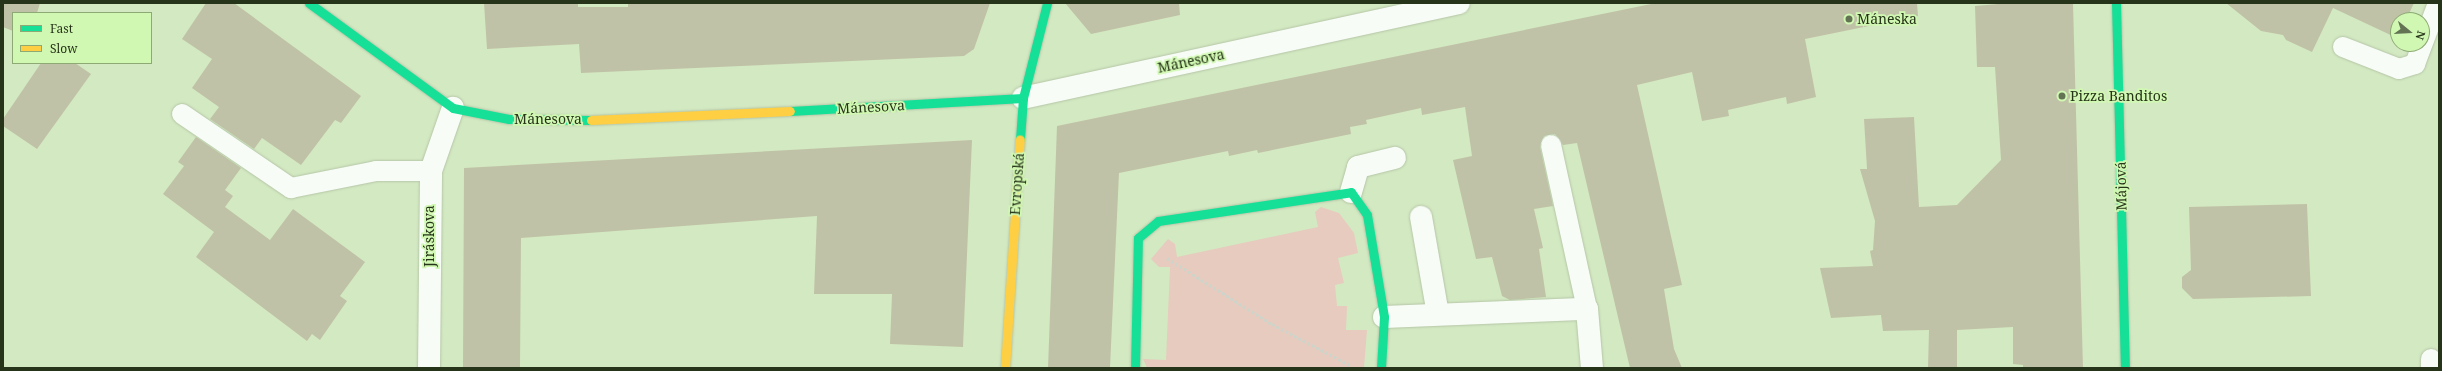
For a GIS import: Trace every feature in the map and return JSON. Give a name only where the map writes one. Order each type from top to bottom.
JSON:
[{"type":"street","name":"Mánesova","points":[[309,3],[453,108],[509,119],[630,120],[1023,98],[1459,3]]},
{"type":"street","name":"Evropská","points":[[1005,368],[1023,98],[1047,3]]},
{"type":"street","name":"Májová","points":[[2116,3],[2126,368]]},
{"type":"street","name":"Jiráskova","points":[[429,368],[431,171],[453,108]]},
{"type":"street","points":[[1351,192],[1358,167],[1395,158]]},
{"type":"street","points":[[1135,368],[1138,238],[1158,221],[1351,192]]},
{"type":"street","points":[[1351,192],[1367,215],[1384,317],[1381,368]]},
{"type":"street","points":[[1421,217],[1438,314]]},
{"type":"street","points":[[1384,317],[1587,309],[1592,368]]},
{"type":"lane","points":[[2343,47],[2399,69],[2416,64],[2438,3]]},
{"type":"lane","points":[[182,114],[291,188],[376,171],[431,171]]},
{"type":"lane","points":[[1551,145],[1587,309]]},
{"type":"path","points":[[1144,233],[1156,250],[1184,270],[1354,368]]},
{"type":"shaded area","points":[[1321,207],[1339,213],[1354,233],[1358,253],[1338,258],[1344,283],[1335,285],[1337,306],[1347,306],[1346,330],[1367,330],[1364,368],[1147,368],[1143,359],[1166,360],[1170,267],[1159,267],[1151,259],[1168,239],[1175,244],[1177,257],[1318,227],[1315,212]]},
{"type":"building","points":[[3,3],[40,3],[37,12],[12,12],[12,31],[3,27]]},
{"type":"building","points":[[206,3],[234,3],[361,96],[341,123],[335,120],[301,165],[262,138],[254,149],[210,119],[219,107],[192,88],[212,59],[182,39]]},
{"type":"building","points":[[484,3],[578,3],[578,7],[628,7],[628,3],[990,3],[974,49],[964,56],[581,73],[579,44],[487,49]]},
{"type":"building","points":[[1065,3],[1179,3],[1180,15],[1091,34]]},
{"type":"building","points":[[1656,3],[1917,3],[1918,16],[1805,39],[1816,97],[1787,104],[1786,97],[1728,110],[1729,116],[1702,121],[1692,72],[1637,85],[1682,285],[1664,289],[1674,349],[1682,368],[1630,368],[1577,143],[1563,145],[1555,134],[1544,136],[1540,147],[1553,206],[1534,209],[1543,248],[1539,249],[1546,297],[1510,300],[1502,296],[1492,257],[1476,259],[1453,160],[1472,156],[1465,107],[1422,115],[1421,108],[1366,120],[1367,124],[1350,127],[1351,134],[1258,153],[1257,150],[1229,156],[1228,151],[1119,173],[1110,368],[1048,368],[1057,126]]},
{"type":"building","points":[[2010,3],[2073,3],[2083,368],[2023,368],[2023,365],[2013,364],[2013,327],[1957,330],[1957,368],[1928,368],[1929,330],[1883,331],[1881,315],[1831,318],[1820,268],[1873,266],[1870,251],[1873,250],[1875,221],[1860,169],[1867,169],[1864,119],[1914,117],[1919,207],[1957,205],[2001,160],[1995,67],[1977,67],[1975,6]]},
{"type":"building","points":[[2226,3],[2414,3],[2410,12],[2390,12],[2390,35],[2333,8],[2312,52],[2286,40],[2283,35],[2261,31]]},
{"type":"building","points":[[40,64],[76,64],[91,74],[37,149],[3,126],[3,119]]},
{"type":"building","points":[[196,137],[241,168],[225,190],[233,196],[225,207],[270,240],[293,209],[365,262],[340,296],[347,301],[320,340],[312,334],[307,341],[196,257],[214,232],[163,194],[184,166],[178,162]]},
{"type":"building","points":[[972,140],[963,347],[890,344],[892,294],[814,294],[817,216],[521,238],[520,368],[463,368],[464,168]]},
{"type":"building","points":[[2307,204],[2311,296],[2193,299],[2182,288],[2182,277],[2191,270],[2189,207]]},
{"type":"traffic: fast","points":[[309,3],[453,108],[509,119],[591,120]]},
{"type":"traffic: fast","points":[[1020,139],[1023,98],[1047,3]]},
{"type":"traffic: fast","points":[[2116,3],[2125,368]]},
{"type":"traffic: fast","points":[[790,111],[1023,98]]},
{"type":"traffic: fast","points":[[1135,368],[1138,238],[1158,221],[1351,192],[1367,215],[1384,317],[1381,368]]},
{"type":"traffic: slow","points":[[591,120],[790,111]]},
{"type":"traffic: slow","points":[[1005,368],[1020,139]]},
{"type":"place","name":"Máneska","points":[[1849,19]]},
{"type":"place","name":"Pizza Banditos","points":[[2062,96]]}]
